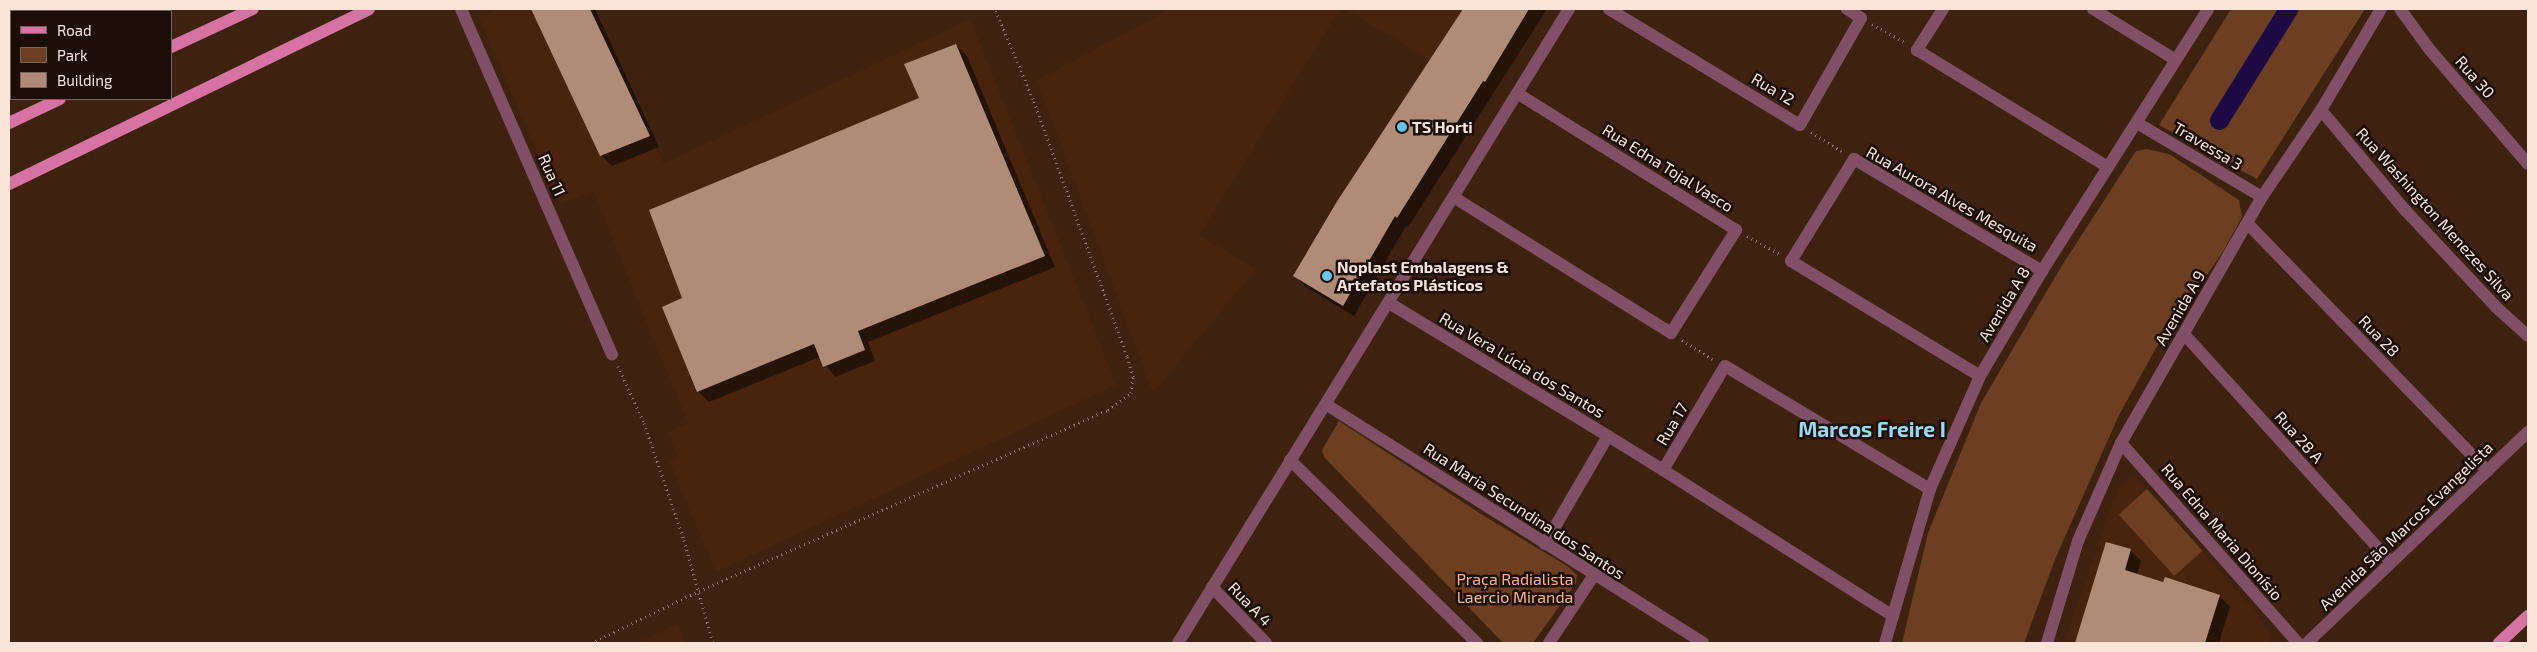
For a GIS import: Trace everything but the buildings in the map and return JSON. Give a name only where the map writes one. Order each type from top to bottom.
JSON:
[{"type":"main road","points":[[172,47],[253,9]]},
{"type":"main road","points":[[9,184],[369,9]]},
{"type":"main road","points":[[9,123],[58,100]]},
{"type":"main road","points":[[2499,643],[2528,616]]},
{"type":"street","name":"Rua 11","points":[[461,9],[612,354]]},
{"type":"street","points":[[1178,643],[1290,460],[1328,405],[1570,9]]},
{"type":"street","name":"Rua 12","points":[[1609,9],[1800,125],[1861,18]]},
{"type":"street","points":[[1847,9],[1861,18]]},
{"type":"street","points":[[1943,9],[1917,50],[2108,168]]},
{"type":"street","points":[[2094,9],[2176,60]]},
{"type":"street","name":"Avenida A 8","points":[[1886,643],[1930,489],[1980,376],[2042,271],[2208,9]]},
{"type":"street","name":"Avenida A 9","points":[[2047,643],[2078,541],[2121,443],[2262,197],[2321,110],[2381,9]]},
{"type":"street","name":"Rua 30","points":[[2400,9],[2430,50],[2528,164]]},
{"type":"street","name":"Rua Edna Tojal Vasco","points":[[1518,94],[1736,230],[1671,333]]},
{"type":"street","name":"Rua Washington Menezes Silva","points":[[2321,110],[2406,210],[2496,307],[2528,336]]},
{"type":"street","name":"Travessa 3","points":[[2137,123],[2262,197]]},
{"type":"street","name":"Rua Aurora Alves Mesquita","points":[[1791,261],[1854,159],[2042,271]]},
{"type":"street","points":[[1455,198],[1671,333]]},
{"type":"street","name":"Rua 28","points":[[2248,224],[2487,471]]},
{"type":"street","points":[[1791,261],[1980,376]]},
{"type":"street","name":"Rua Vera Lúcia dos Santos","points":[[1389,304],[1608,436],[1545,544]]},
{"type":"street","name":"Rua 28 A","points":[[2184,334],[2391,562]]},
{"type":"street","points":[[1725,366],[1930,489]]},
{"type":"street","name":"Rua 17","points":[[1725,366],[1663,470],[1893,616]]},
{"type":"street","name":"Rua Maria Secundina dos Santos","points":[[1328,405],[1703,643]]},
{"type":"street","name":"Avenida São Marcos Evangelista","points":[[2307,643],[2528,432]]},
{"type":"street","points":[[1608,436],[1663,470]]},
{"type":"street","name":"Rua Edna Maria Dionísio","points":[[2121,443],[2298,643]]},
{"type":"street","points":[[1290,460],[1477,643]]},
{"type":"street","points":[[1549,643],[1594,575]]},
{"type":"street","name":"Rua A 4","points":[[1212,587],[1266,643]]},
{"type":"path","points":[[591,643],[699,591],[1108,410],[1132,393],[1133,377],[1127,356],[1033,99],[995,9]]},
{"type":"path","points":[[1861,18],[1917,50]]},
{"type":"path","points":[[1800,125],[1854,159]]},
{"type":"path","points":[[1736,230],[1791,261]]},
{"type":"path","points":[[1671,333],[1725,366]]},
{"type":"path","points":[[612,354],[644,423],[699,591],[713,643]]},
{"type":"shaded area","points":[[9,9],[99,9],[10,10],[9,49]]},
{"type":"shaded area","points":[[497,9],[590,9],[663,164],[970,19],[1116,385],[716,572],[669,461],[679,458],[668,432],[688,423],[593,191],[560,204],[479,17]]},
{"type":"shaded area","points":[[1171,9],[1340,9],[1199,235],[1256,269],[1153,393],[1037,80]]},
{"type":"shaded area","points":[[1345,9],[1545,9],[1492,97]]},
{"type":"shaded area","points":[[2129,478],[2137,478],[2256,612],[2270,633],[2269,643],[2064,643],[2118,488]]},
{"type":"shaded area","points":[[678,624],[686,643],[636,643]]},
{"type":"green space","points":[[2231,9],[2365,9],[2257,179],[2159,125]]},
{"type":"green space","points":[[2147,149],[2169,154],[2239,200],[2242,217],[2224,250],[2156,348],[2119,415],[2056,557],[2024,643],[1902,643],[1928,533],[1981,403],[2061,267],[2136,151]]},
{"type":"green space","name":"Praça Radialista Laercio Miranda","points":[[1339,421],[1481,514],[1567,566],[1577,575],[1576,583],[1533,643],[1503,643],[1324,457],[1322,450]]},
{"type":"green space","points":[[2147,489],[2203,551],[2174,576],[2119,514]]},
{"type":"waterway","points":[[2219,120],[2288,9]]},
{"type":"place","name":"TS Horti","points":[[1402,127]]},
{"type":"place","name":"Noplast Embalagens & Artefatos Plásticos","points":[[1327,276]]},
{"type":"district","name":"Marcos Freire I","points":[[1872,429]]}]
